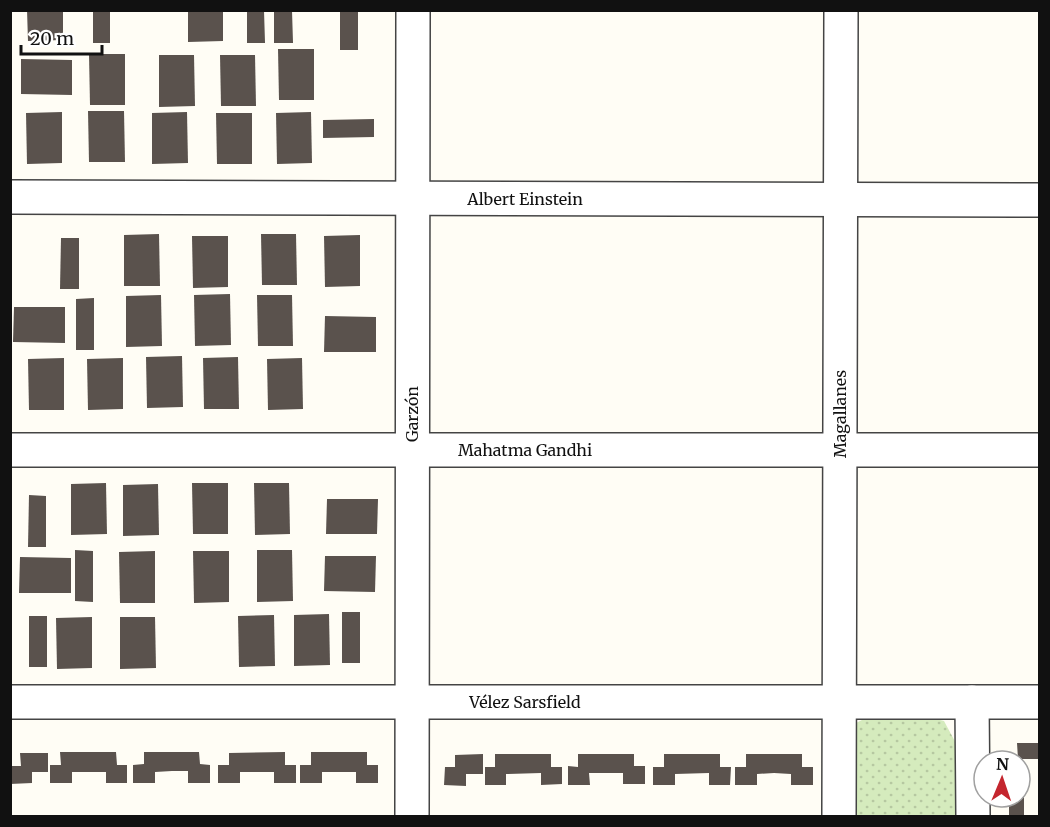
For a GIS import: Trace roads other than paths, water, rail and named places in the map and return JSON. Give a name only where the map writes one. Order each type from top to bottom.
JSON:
[{"type":"street","name":"Garzón","points":[[412,816],[413,10]]},
{"type":"street","name":"Magallanes","points":[[839,816],[841,10]]},
{"type":"street","name":"Albert Einstein","points":[[10,197],[1040,200]]},
{"type":"street","name":"Mahatma Gandhi","points":[[10,450],[1040,450]]},
{"type":"street","name":"Vélez Sarsfield","points":[[10,702],[1040,702]]},
{"type":"street","points":[[972,702],[973,816]]}]
